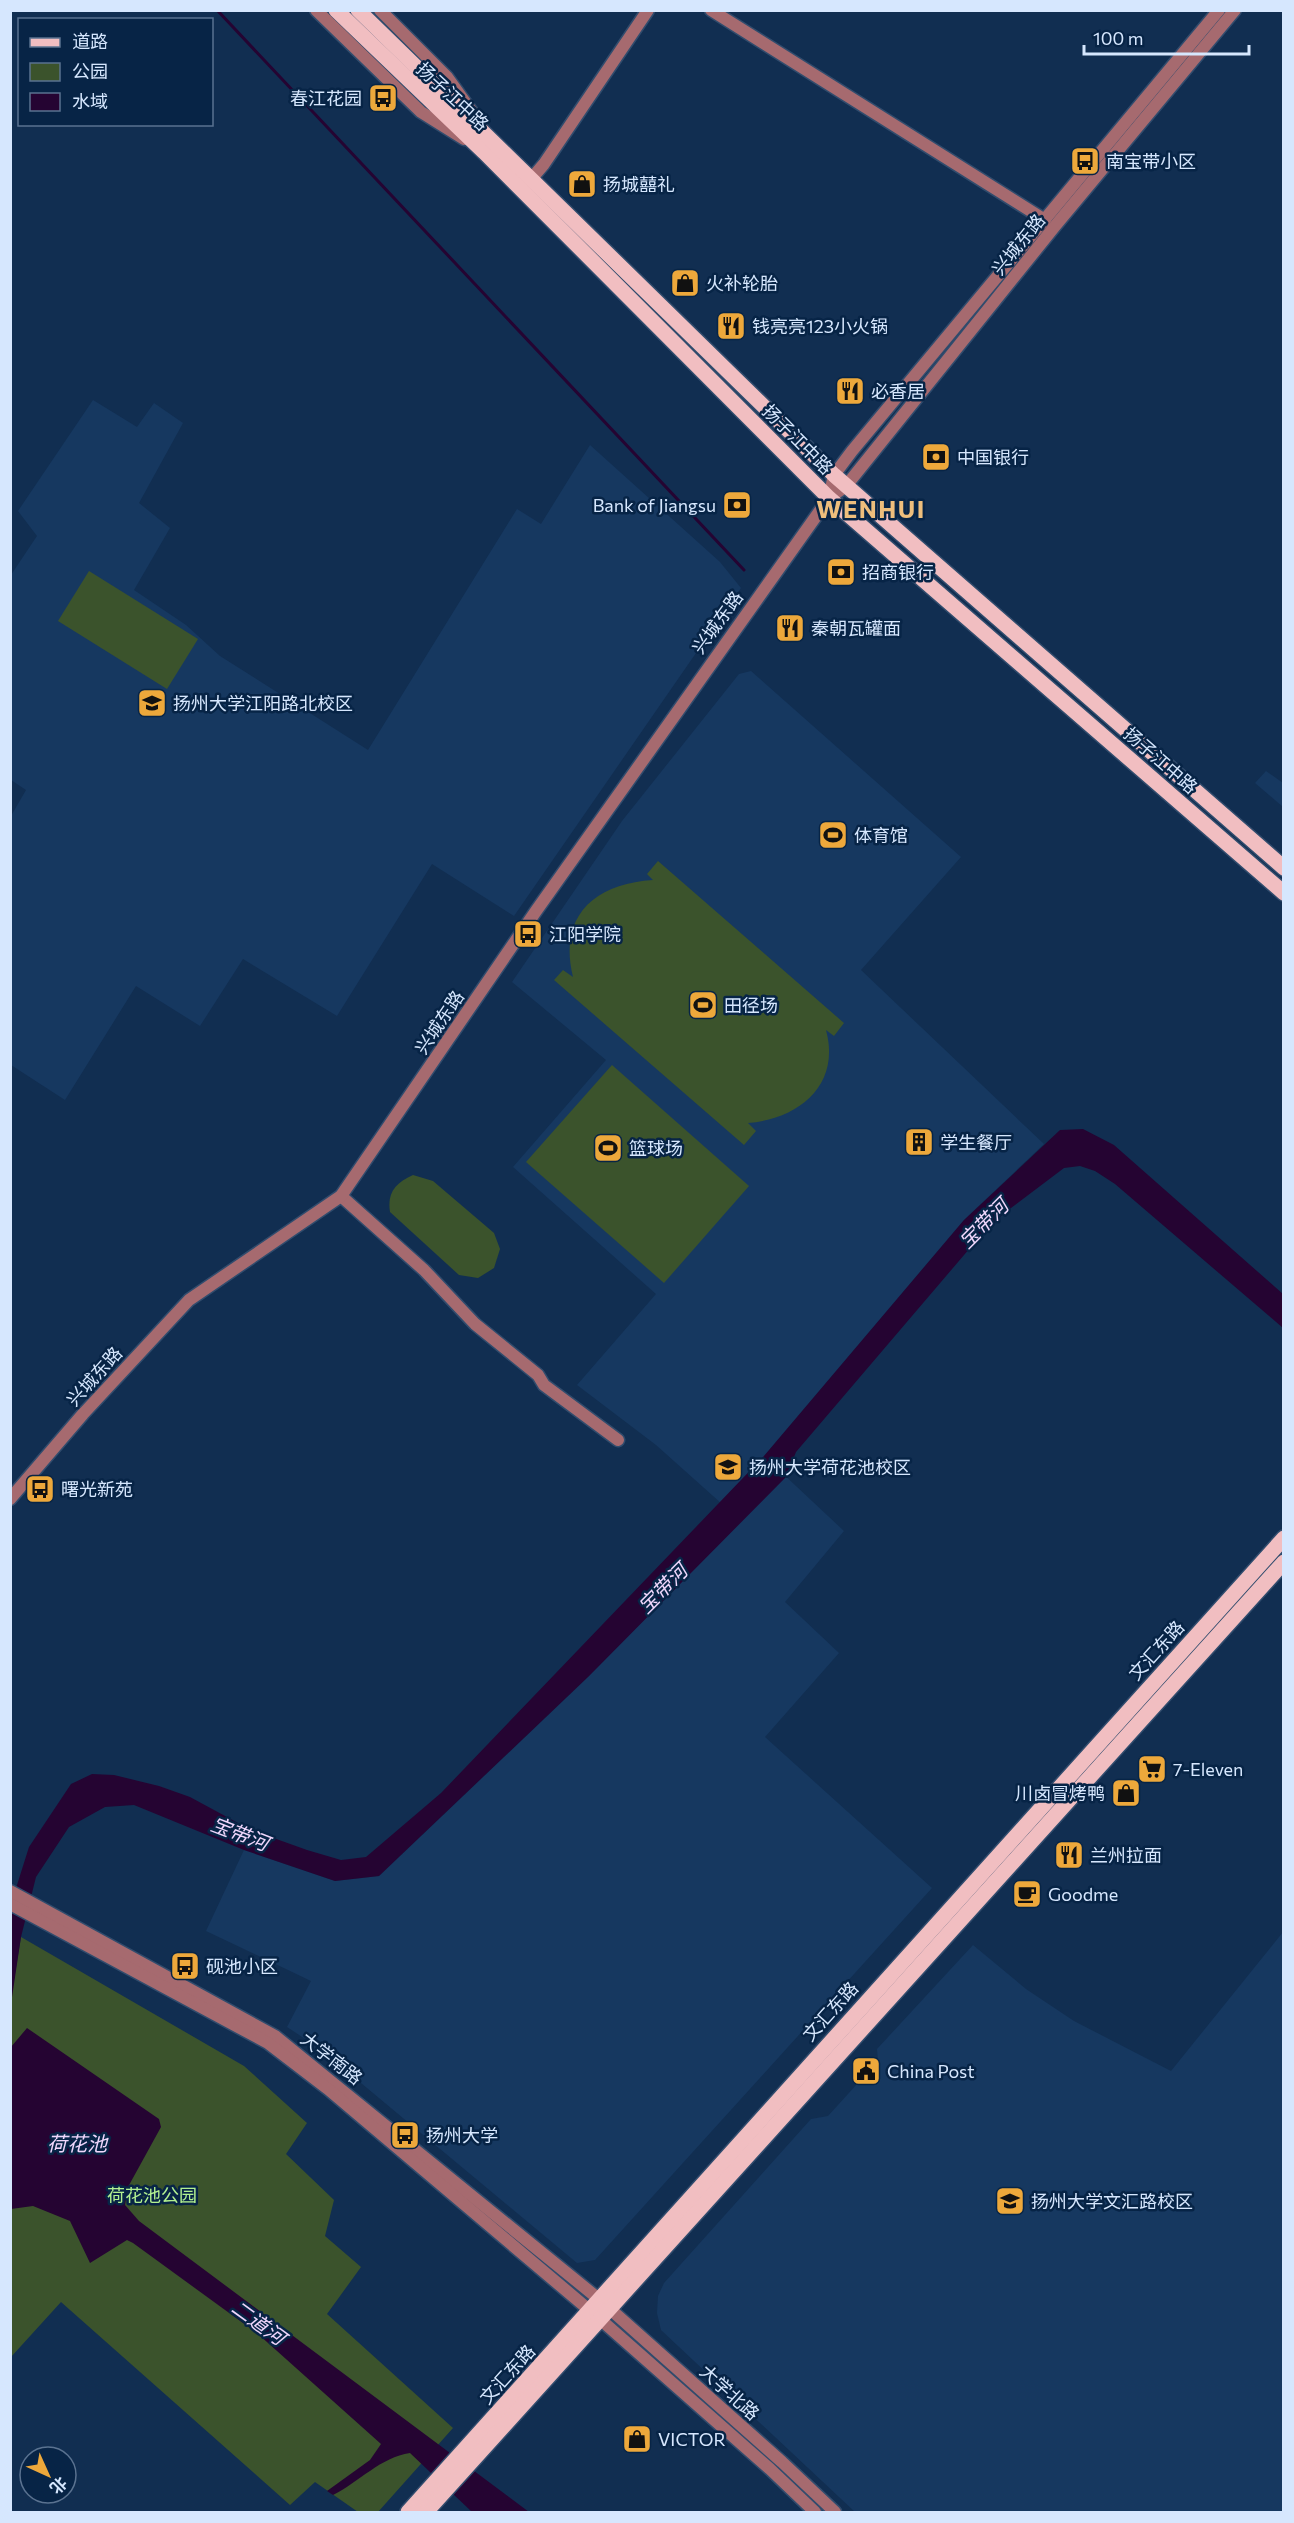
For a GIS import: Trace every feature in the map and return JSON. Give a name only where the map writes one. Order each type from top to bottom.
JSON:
[{"type":"main road","name":"扬子江中路","points":[[336,10],[489,146]]},
{"type":"main road","name":"扬子江中路","points":[[358,10],[828,498],[1284,893]]},
{"type":"main road","name":"扬子江中路","points":[[526,185],[846,486],[1284,868]]},
{"type":"main road","name":"文汇东路","points":[[600,2310],[1284,1538]]},
{"type":"main road","name":"文汇东路","points":[[408,2512],[437,2490],[1284,1562]]},
{"type":"main road","name":"文汇东路","points":[[426,2512],[437,2490]]},
{"type":"street","points":[[316,10],[421,112],[489,146]]},
{"type":"street","points":[[380,10],[447,77],[489,146]]},
{"type":"street","points":[[526,185],[648,10]]},
{"type":"street","points":[[711,10],[1045,220]]},
{"type":"street","name":"兴城东路","points":[[10,1499],[83,1414],[189,1300],[341,1196],[536,911],[828,498],[834,475],[1219,10]]},
{"type":"street","name":"兴城东路","points":[[828,498],[846,486],[930,380],[1234,10]]},
{"type":"street","points":[[341,1196],[424,1269],[475,1324],[538,1375],[544,1385],[618,1440]]},
{"type":"street","name":"大学南路","points":[[10,1891],[35,1911],[274,2036],[600,2310]]},
{"type":"street","name":"大学南路","points":[[10,1904],[35,1911]]},
{"type":"street","name":"大学北路","points":[[600,2310],[815,2512]]},
{"type":"street","name":"大学北路","points":[[600,2310],[782,2462],[834,2512]]},
{"type":"shaded area","name":"扬州大学江阳路北校区","points":[[93,400],[137,427],[154,403],[183,423],[139,503],[170,528],[134,590],[186,625],[220,656],[368,750],[517,509],[541,524],[590,445],[720,562],[741,588],[514,916],[432,864],[337,1016],[243,959],[200,1026],[136,986],[65,1100],[11,1065],[11,816],[26,790],[11,780],[11,575],[37,536],[18,511]]},
{"type":"shaded area","name":"扬州大学荷花池校区","points":[[751,671],[961,857],[861,970],[1044,1144],[964,1220],[764,1456],[844,1531],[785,1602],[839,1653],[765,1737],[932,1888],[595,2260],[577,2263],[319,2048],[287,2027],[311,1981],[206,1931],[244,1850],[335,1881],[379,1876],[589,1676],[741,1521],[656,1445],[577,1385],[656,1294],[513,1167],[606,1060],[512,982],[622,821],[739,674]]},
{"type":"shaded area","points":[[1266,771],[1283,783],[1283,807],[1255,783]]},
{"type":"shaded area","name":"扬州大学文汇路校区","points":[[1283,1932],[1283,2512],[855,2512],[661,2330],[657,2313],[658,2296],[664,2283],[811,2119],[828,2116],[878,2061],[877,2049],[973,1945],[1026,1989],[1074,2021],[1171,2071]]},
{"type":"green space","points":[[89,571],[198,639],[167,689],[58,621]]},
{"type":"green space","name":"田径场","points":[[658,861],[844,1023],[834,1036],[826,1030],[829,1050],[827,1067],[821,1083],[812,1096],[784,1115],[748,1123],[756,1131],[744,1145],[554,980],[563,970],[573,977],[570,955],[571,937],[576,921],[585,907],[598,896],[614,888],[653,880],[647,874]]},
{"type":"green space","points":[[612,1065],[749,1186],[664,1283],[526,1162]]},
{"type":"green space","points":[[413,1175],[433,1181],[494,1233],[500,1249],[494,1268],[478,1278],[459,1275],[390,1212],[390,1199],[394,1189],[401,1181]]},
{"type":"green space","name":"荷花池公园","points":[[21,1937],[244,2066],[307,2123],[286,2154],[334,2200],[325,2236],[361,2267],[327,2314],[453,2428],[378,2512],[358,2512],[315,2482],[290,2505],[61,2302],[11,2357],[10,2004]]},
{"type":"water","name":"宝带河","points":[[1083,1129],[1114,1145],[1283,1294],[1283,1328],[1115,1184],[1095,1171],[1080,1166],[1064,1168],[1003,1214],[970,1248],[796,1452],[786,1477],[589,1676],[379,1876],[335,1881],[244,1850],[134,1805],[105,1807],[69,1827],[36,1877],[21,1937],[11,2004],[11,1904],[29,1847],[71,1784],[92,1774],[114,1775],[159,1786],[190,1797],[251,1830],[307,1850],[341,1860],[366,1857],[441,1793],[764,1456],[964,1220],[1060,1130]]},
{"type":"water","name":"荷花池","points":[[27,2028],[159,2119],[161,2127],[128,2187],[125,2205],[139,2221],[529,2512],[472,2512],[410,2453],[389,2459],[333,2495],[327,2491],[370,2460],[381,2444],[258,2334],[133,2243],[127,2240],[90,2263],[70,2221],[33,2206],[11,2209],[11,2047]]},
{"type":"waterway","points":[[217,10],[744,570]]},
{"type":"place","name":"春江花园","points":[[383,98]]},
{"type":"place","name":"南宝带小区","points":[[1085,161]]},
{"type":"place","name":"扬城囍礼","points":[[582,184]]},
{"type":"place","name":"火补轮胎","points":[[685,283]]},
{"type":"place","name":"钱亮亮123小火锅","points":[[731,326]]},
{"type":"place","name":"必香居","points":[[850,391]]},
{"type":"place","name":"中国银行","points":[[936,457]]},
{"type":"place","name":"Bank of Jiangsu","points":[[737,505]]},
{"type":"place","name":"招商银行","points":[[841,572]]},
{"type":"place","name":"秦朝瓦罐面","points":[[790,628]]},
{"type":"place","name":"扬州大学江阳路北校区","points":[[152,703]]},
{"type":"place","name":"体育馆","points":[[833,835]]},
{"type":"place","name":"江阳学院","points":[[528,934]]},
{"type":"place","name":"田径场","points":[[703,1005]]},
{"type":"place","name":"学生餐厅","points":[[919,1142]]},
{"type":"place","name":"篮球场","points":[[608,1148]]},
{"type":"place","name":"扬州大学荷花池校区","points":[[728,1467]]},
{"type":"place","name":"曙光新苑","points":[[40,1489]]},
{"type":"place","name":"7-Eleven","points":[[1152,1769]]},
{"type":"place","name":"川卤冒烤鸭","points":[[1126,1793]]},
{"type":"place","name":"兰州拉面","points":[[1069,1855]]},
{"type":"place","name":"Goodme","points":[[1027,1894]]},
{"type":"place","name":"砚池小区","points":[[185,1966]]},
{"type":"place","name":"China Post","points":[[866,2071]]},
{"type":"place","name":"扬州大学","points":[[405,2135]]},
{"type":"place","name":"扬州大学文汇路校区","points":[[1010,2201]]},
{"type":"place","name":"VICTOR","points":[[637,2439]]},
{"type":"district","name":"WENHUI","points":[[871,508]]},
{"type":"water label","name":"二道河","points":[[259,2322]]}]
